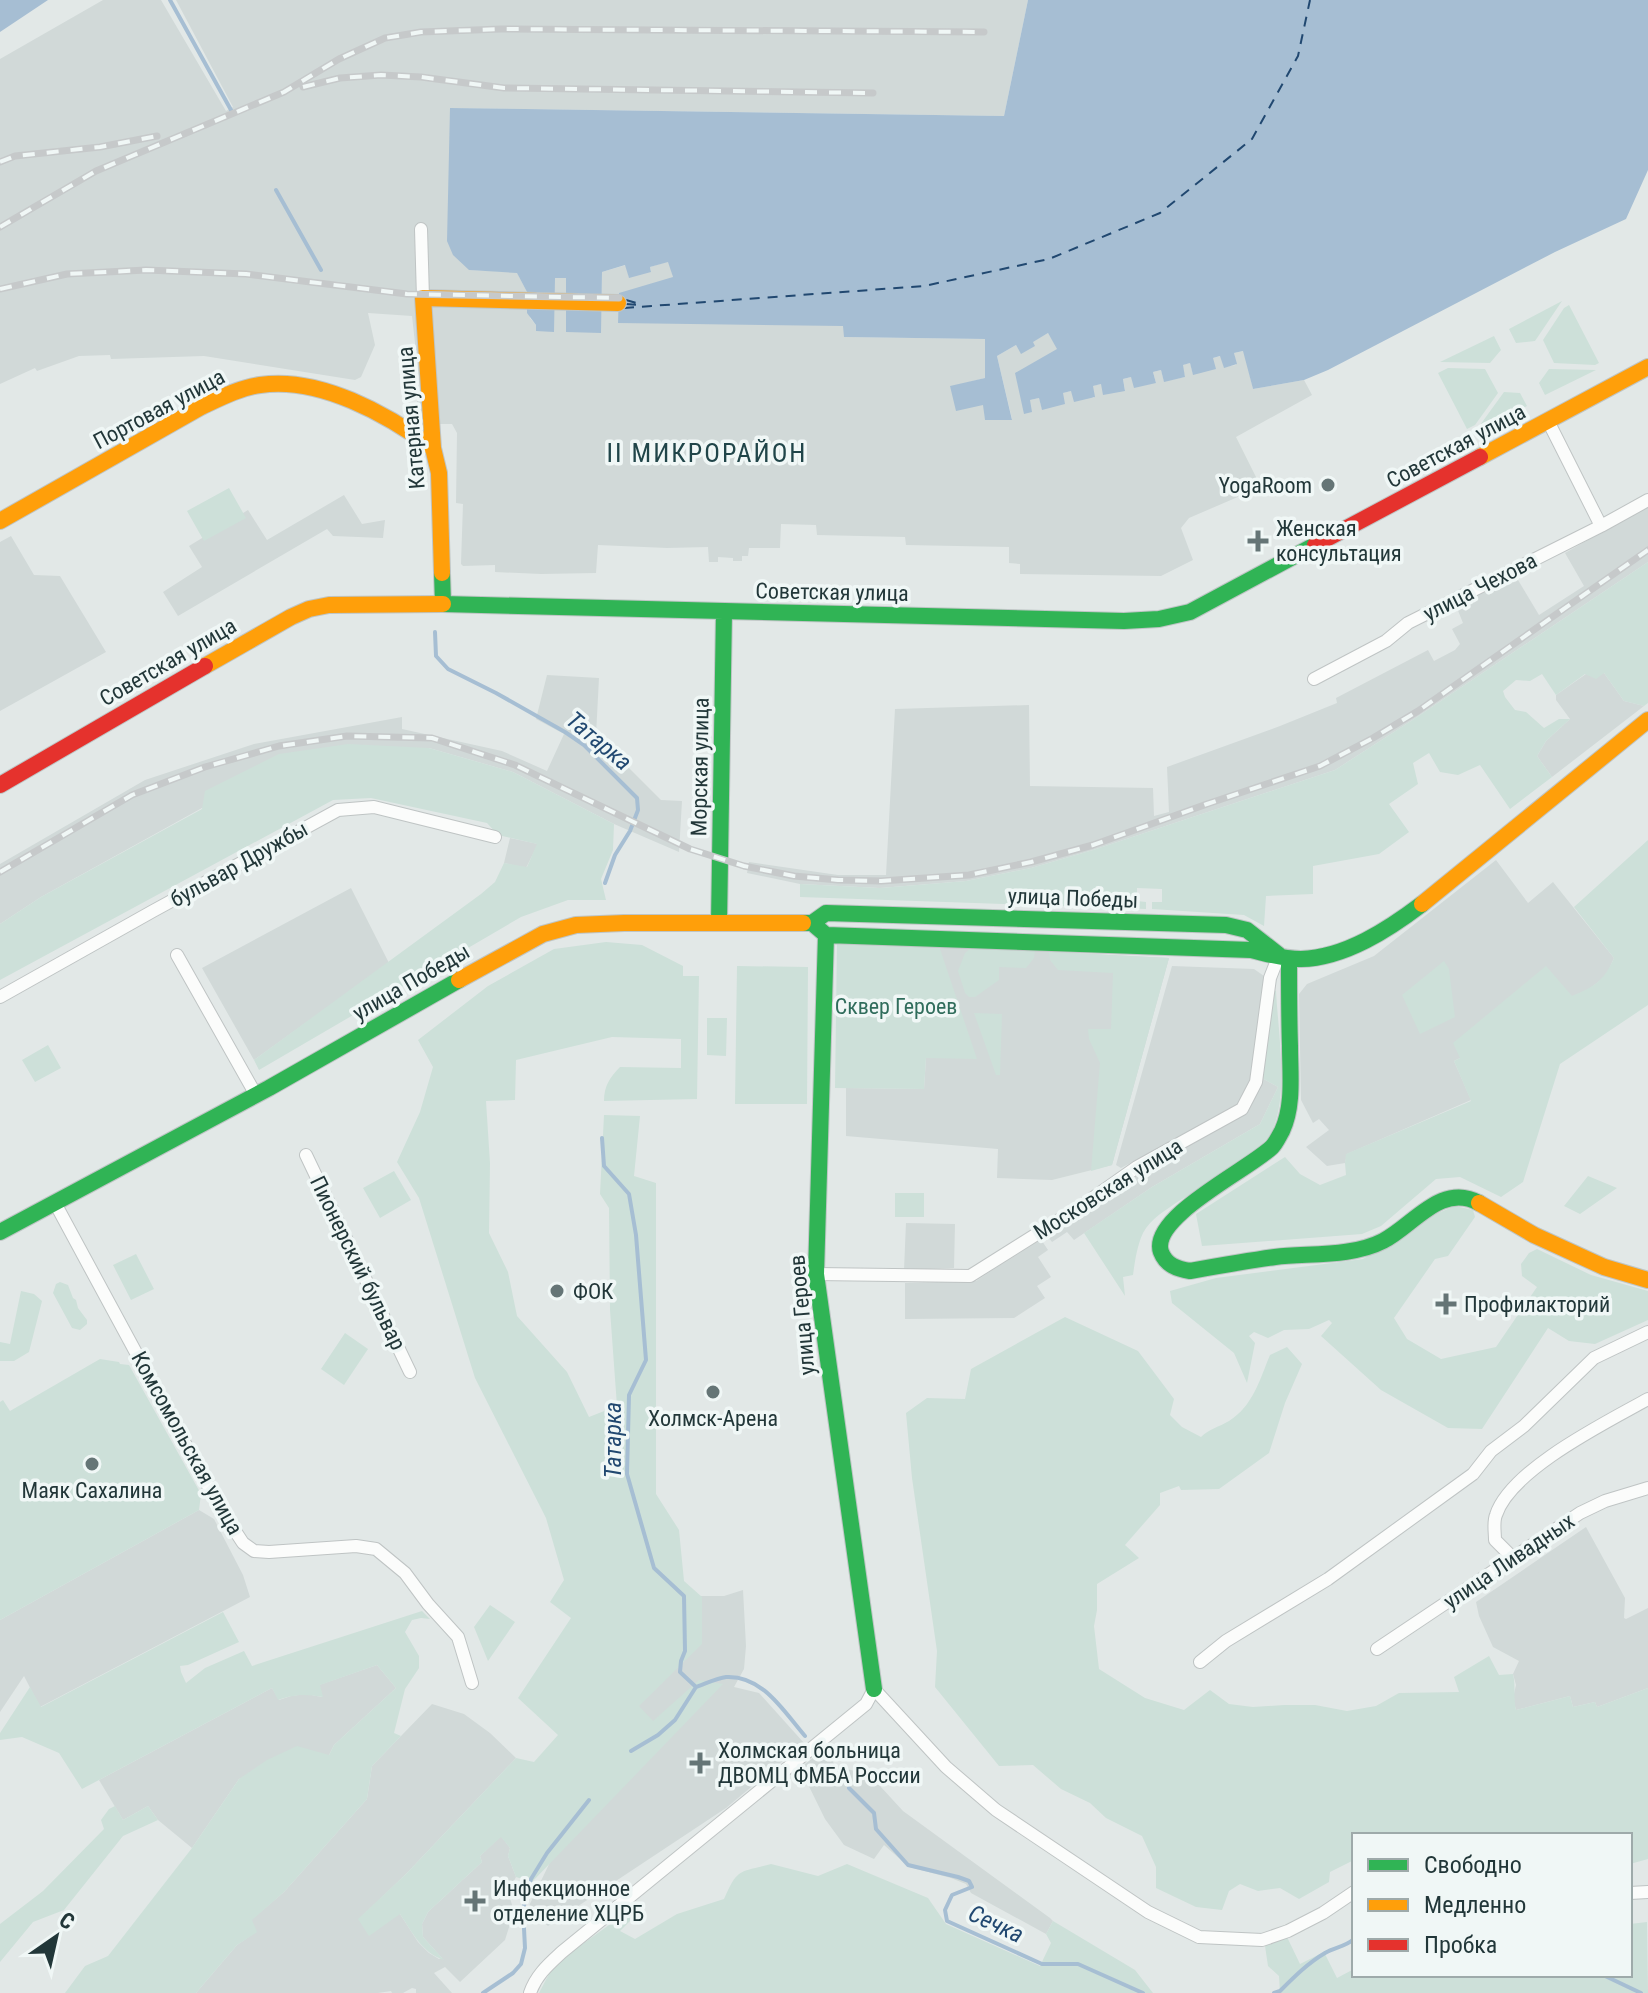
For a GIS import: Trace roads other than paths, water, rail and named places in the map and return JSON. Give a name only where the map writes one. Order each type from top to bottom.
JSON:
[{"type":"main road","points":[[423,298],[618,303]]},
{"type":"main road","name":"Катерная улица","points":[[423,298],[433,448],[439,473],[443,604]]},
{"type":"main road","name":"Советская улица","points":[[0,785],[291,617],[329,605],[443,604],[1124,621],[1159,619],[1190,612],[1648,367]]},
{"type":"main road","name":"Портовая улица","points":[[0,521],[201,407],[233,391],[270,384],[322,390],[386,416],[433,448]]},
{"type":"main road","name":"Морская улица","points":[[719,923],[724,611]]},
{"type":"main road","name":"улица Победы","points":[[826,935],[1251,950],[1284,958],[1312,958],[1336,952],[1367,939],[1399,920],[1484,855],[1648,720]]},
{"type":"main road","name":"улица Победы","points":[[0,1232],[256,1095],[499,957],[543,934],[576,925],[812,923],[826,913],[1226,925],[1247,930],[1284,958]]},
{"type":"main road","points":[[812,923],[826,935]]},
{"type":"main road","name":"улица Героев","points":[[826,935],[816,1274],[874,1689]]},
{"type":"main road","points":[[1284,958],[1290,1096],[1281,1134],[1272,1147],[1184,1210],[1168,1225],[1161,1236],[1160,1249],[1166,1261],[1177,1269],[1190,1271],[1276,1257],[1364,1249],[1385,1240],[1434,1204],[1452,1197],[1471,1199],[1534,1235],[1604,1267],[1648,1280]]},
{"type":"street","name":"Катерная улица","points":[[421,229],[423,298]]},
{"type":"street","points":[[1548,421],[1601,526]]},
{"type":"street","name":"улица Чехова","points":[[1314,679],[1386,641],[1408,623],[1648,500]]},
{"type":"street","name":"бульвар Дружбы","points":[[0,997],[338,810],[374,807],[495,837]]},
{"type":"street","points":[[177,955],[256,1095]]},
{"type":"street","name":"Московская улица","points":[[816,1274],[970,1276],[1137,1167],[1242,1109],[1256,1082],[1270,978],[1284,958]]},
{"type":"street","name":"Пионерский бульвар","points":[[306,1155],[410,1372]]},
{"type":"street","name":"Комсомольская улица","points":[[60,1200],[220,1508],[243,1543],[254,1551],[269,1552],[356,1546],[376,1549],[405,1573],[458,1637],[472,1683]]},
{"type":"street","points":[[1200,1662],[1226,1641],[1328,1579],[1473,1474],[1491,1451],[1524,1426],[1594,1358],[1648,1332]]},
{"type":"street","points":[[1513,1558],[1495,1540],[1495,1516],[1519,1480],[1578,1438],[1648,1399]]},
{"type":"street","name":"улица Ливадных","points":[[1377,1649],[1580,1513],[1605,1501],[1648,1488]]},
{"type":"street","points":[[530,1993],[543,1970],[562,1952],[866,1704],[874,1689],[946,1767],[996,1810],[1148,1912],[1199,1937],[1262,1940],[1323,1913],[1352,1893]]},
{"type":"water","points":[[0,0],[48,0],[0,32]]},
{"type":"water","points":[[1028,0],[1648,0],[1648,170],[1626,219],[1304,380],[1253,389],[1243,351],[1234,353],[1237,364],[1224,368],[1220,356],[1213,358],[1216,369],[1193,375],[1190,363],[1183,365],[1185,377],[1164,382],[1161,370],[1153,372],[1156,383],[1134,388],[1131,377],[1123,379],[1125,391],[1103,395],[1101,384],[1093,386],[1095,397],[1074,402],[1071,391],[1063,393],[1065,404],[1042,410],[1039,398],[1030,400],[1032,412],[1024,414],[1015,373],[1057,349],[1048,333],[1021,354],[1016,345],[997,356],[1012,420],[985,420],[983,405],[956,411],[950,386],[985,378],[985,339],[844,337],[843,326],[618,323],[619,293],[673,277],[668,262],[650,267],[651,272],[629,278],[625,265],[602,272],[601,333],[566,332],[566,278],[555,278],[554,332],[536,331],[536,325],[527,313],[527,292],[517,273],[469,270],[453,255],[447,241],[450,108],[1004,116]]},
{"type":"waterway","name":"Татарка","points":[[170,0],[231,110]]},
{"type":"waterway","name":"Татарка","points":[[276,190],[321,270]]},
{"type":"waterway","name":"Татарка","points":[[435,632],[436,656],[448,669],[565,732],[584,745],[637,798],[638,810],[630,831],[615,855],[605,883]]},
{"type":"waterway","name":"Татарка","points":[[602,1138],[604,1166],[629,1194],[636,1235],[646,1360],[629,1395],[627,1474],[654,1568],[684,1596],[685,1651],[680,1672],[696,1687]]},
{"type":"waterway","name":"Сечка","points":[[696,1687],[726,1677],[751,1682],[772,1697],[805,1736]]},
{"type":"waterway","name":"Татарка","points":[[631,1751],[658,1735],[675,1720],[696,1687]]},
{"type":"waterway","name":"Сечка","points":[[849,1788],[874,1813],[876,1829],[908,1865],[969,1881],[972,1887],[952,1895],[945,1910],[947,1921],[1042,1964],[1078,1964],[1143,1993]]},
{"type":"waterway","name":"Татарка","points":[[483,1993],[521,1964],[525,1948],[523,1909],[531,1879],[547,1853],[589,1800]]},
{"type":"waterway","name":"Сечка","points":[[1274,1993],[1319,1957],[1352,1940]]},
{"type":"waterway","name":"Сечка","points":[[1607,1977],[1641,1993]]},
{"type":"railway","points":[[0,227],[96,171],[284,92],[339,59],[385,38],[421,32],[501,29],[984,32]]},
{"type":"railway","points":[[303,87],[340,78],[381,75],[504,88],[873,93]]},
{"type":"railway","points":[[0,162],[15,156],[100,147],[157,136]]},
{"type":"railway","points":[[0,289],[67,274],[146,270],[246,274],[407,294],[619,298]]},
{"type":"railway","points":[[0,872],[132,795],[205,767],[279,746],[347,736],[432,738],[515,765],[690,849],[744,866],[794,876],[838,880],[881,881],[969,875],[1093,845],[1320,766],[1418,711],[1648,550]]},
{"type":"place","name":"YogaRoom","points":[[1328,485]]},
{"type":"place","name":"Женская консультация","points":[[1258,541]]},
{"type":"place","name":"ФОК","points":[[557,1291]]},
{"type":"place","name":"Профилакторий","points":[[1446,1304]]},
{"type":"place","name":"Холмск-Арена","points":[[713,1392]]},
{"type":"place","name":"Маяк Сахалина","points":[[92,1464]]},
{"type":"place","name":"Холмская больница ДВОМЦ ФМБА России","points":[[700,1763]]},
{"type":"place","name":"Инфекционное отделение ХЦРБ","points":[[475,1901]]},
{"type":"district","name":"II МИКРОРАЙОН","points":[[707,453]]},
{"type":"park label","name":"Сквер Героев","points":[[896,1006]]}]
